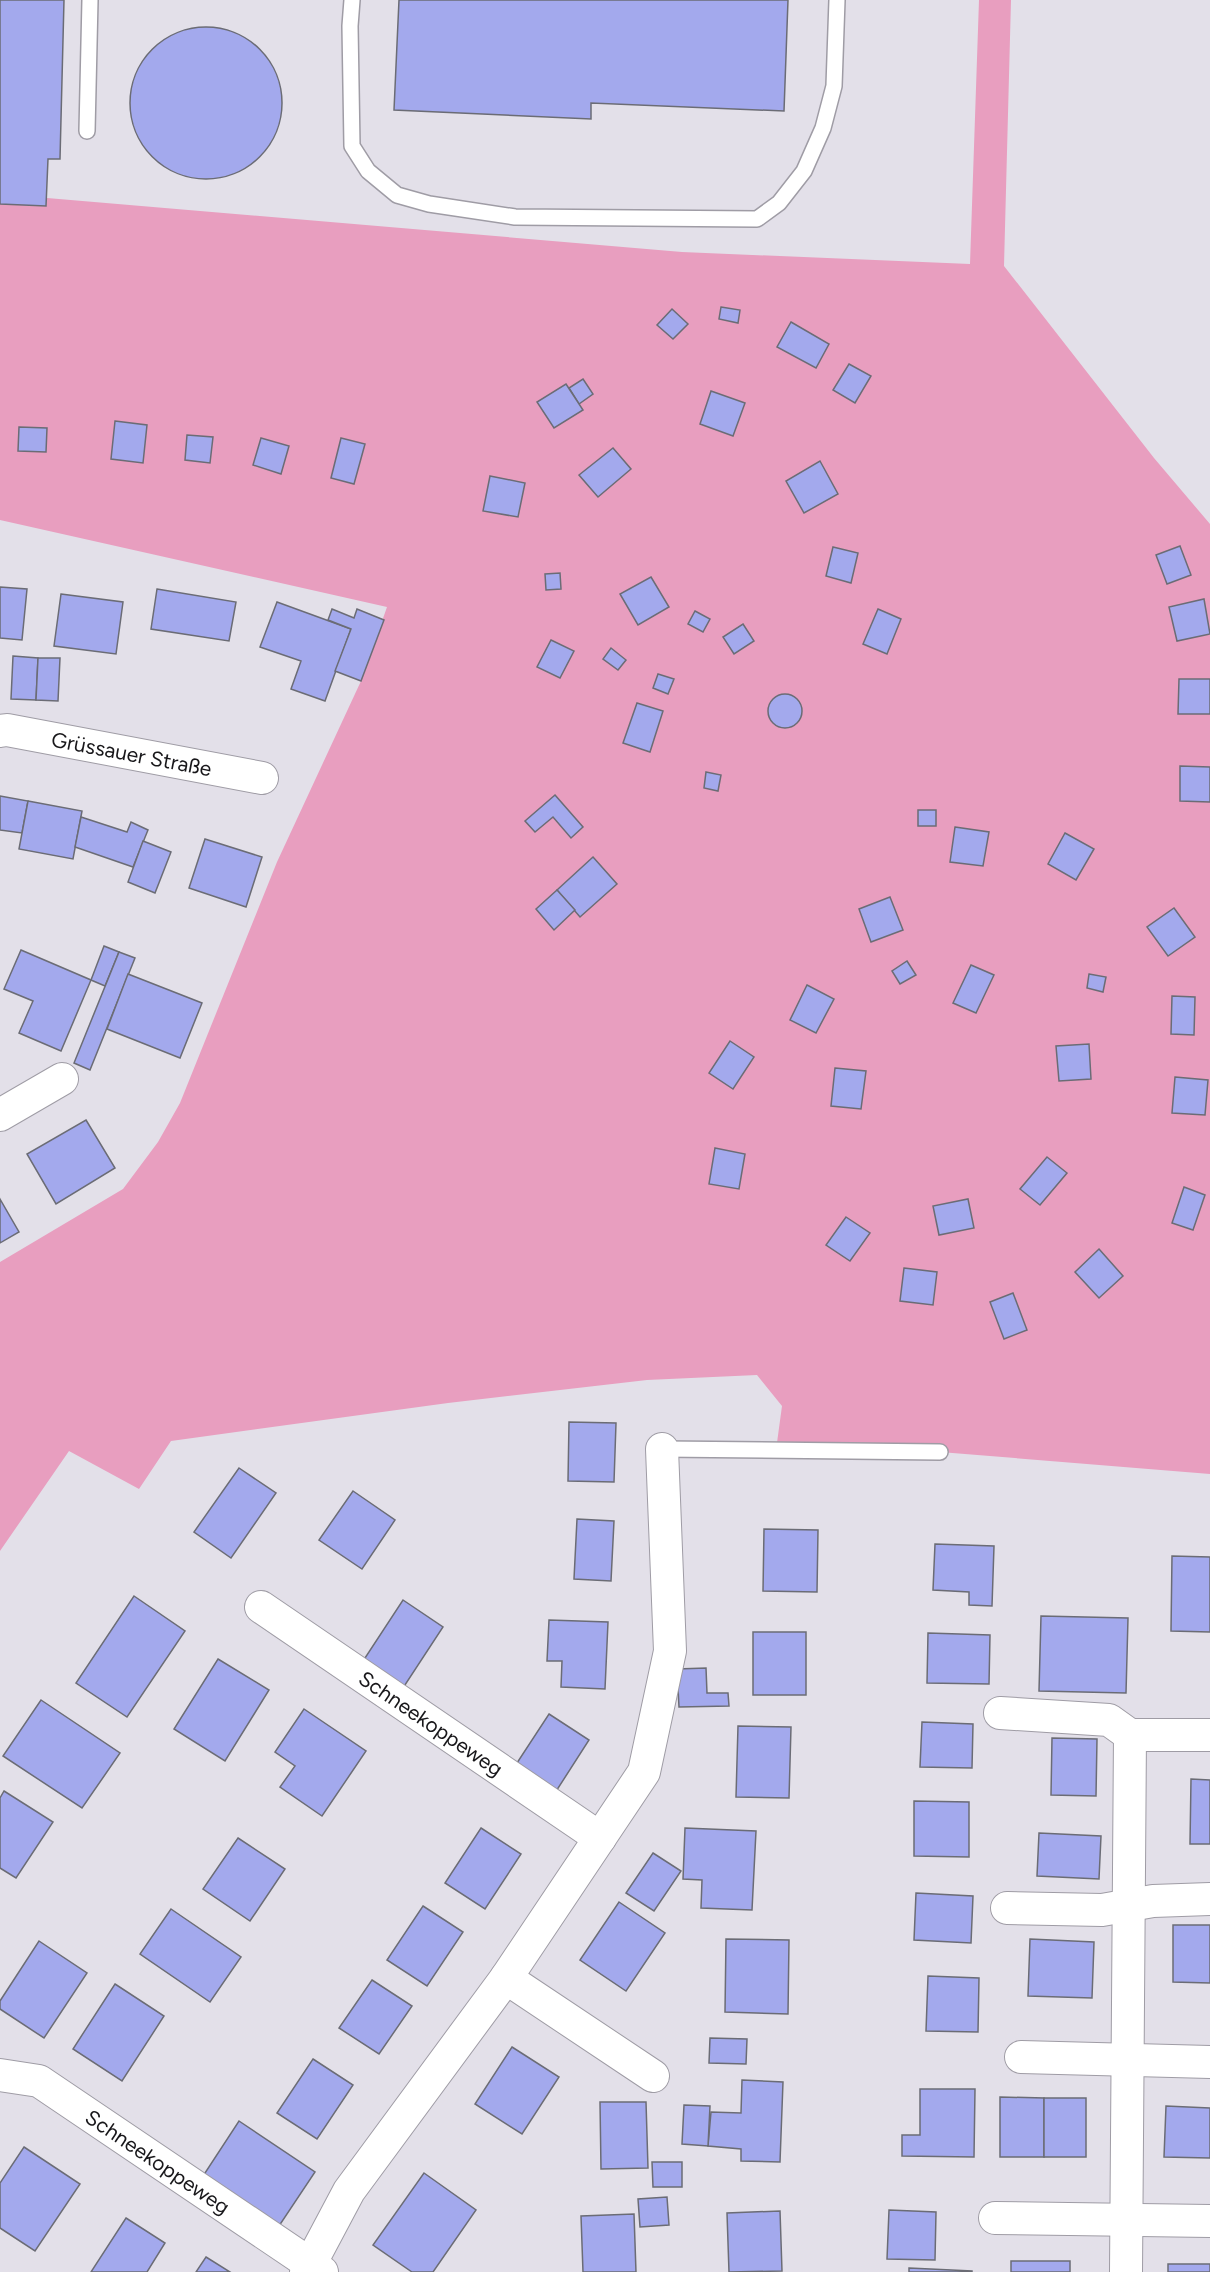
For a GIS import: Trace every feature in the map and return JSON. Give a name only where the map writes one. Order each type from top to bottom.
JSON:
[{"type":"street","name":"Grüssauer Straße","points":[[0,731],[7,730],[261,778]]},
{"type":"street","points":[[0,1114],[62,1079]]},
{"type":"street","name":"Schneekoppeweg","points":[[0,2074],[39,2081],[313,2269],[349,2191],[506,1978],[644,1772],[670,1651],[662,1449]]},
{"type":"street","name":"Schneekoppeweg","points":[[261,1607],[600,1838]]},
{"type":"street","points":[[1000,1713],[1109,1720],[1130,1736],[1210,1734]]},
{"type":"street","points":[[1126,2272],[1130,1736]]},
{"type":"street","points":[[1007,1908],[1102,1910],[1153,1901],[1210,1899]]},
{"type":"street","points":[[506,1978],[653,2076]]},
{"type":"street","points":[[1021,2057],[1210,2062]]},
{"type":"street","points":[[995,2218],[1210,2221]]},
{"type":"lane","points":[[87,130],[90,0]]},
{"type":"lane","points":[[352,0],[350,26],[352,146],[368,171],[397,195],[429,204],[515,217],[757,219],[779,203],[804,171],[823,128],[834,86],[837,0]]},
{"type":"lane","points":[[662,1449],[940,1452]]},
{"type":"shaded area","points":[[979,0],[1011,0],[1004,266],[1154,458],[1210,524],[1210,1474],[940,1452],[776,1450],[782,1406],[757,1375],[647,1380],[448,1403],[171,1441],[139,1489],[69,1451],[0,1551],[0,1262],[123,1189],[158,1142],[180,1103],[277,862],[361,681],[387,607],[0,520],[0,194],[682,252],[970,264]]},
{"type":"building","points":[[0,0],[64,0],[60,159],[48,159],[46,206],[0,204]]},
{"type":"building","points":[[399,0],[788,0],[784,111],[591,103],[591,119],[394,110]]},
{"type":"building","points":[[206,27],[235,33],[248,40],[259,50],[269,61],[276,74],[282,103],[276,132],[269,145],[259,156],[248,166],[235,173],[206,179],[177,173],[164,166],[153,156],[143,145],[136,132],[130,103],[136,74],[143,61],[153,50],[164,40],[177,33]]},
{"type":"building","points":[[721,307],[740,310],[738,323],[719,319]]},
{"type":"building","points":[[672,309],[688,324],[673,339],[657,325]]},
{"type":"building","points":[[791,322],[829,344],[816,368],[777,347]]},
{"type":"building","points":[[849,364],[871,376],[855,403],[833,390]]},
{"type":"building","points":[[583,379],[593,394],[579,404],[569,388]]},
{"type":"building","points":[[566,384],[583,410],[554,428],[537,402]]},
{"type":"building","points":[[711,391],[745,403],[733,436],[700,424]]},
{"type":"building","points":[[115,421],[147,425],[143,463],[111,459]]},
{"type":"building","points":[[19,427],[47,428],[46,452],[18,451]]},
{"type":"building","points":[[187,435],[213,437],[210,463],[185,460]]},
{"type":"building","points":[[261,438],[289,446],[281,474],[253,465]]},
{"type":"building","points":[[341,438],[365,444],[354,484],[331,478]]},
{"type":"building","points":[[613,448],[631,469],[598,497],[579,475]]},
{"type":"building","points":[[820,461],[838,494],[804,513],[786,481]]},
{"type":"building","points":[[490,476],[525,483],[518,517],[483,511]]},
{"type":"building","points":[[1180,546],[1191,575],[1167,584],[1156,555]]},
{"type":"building","points":[[833,547],[858,553],[851,583],[826,576]]},
{"type":"building","points":[[560,573],[561,589],[546,590],[545,574]]},
{"type":"building","points":[[651,577],[669,607],[638,625],[620,594]]},
{"type":"building","points":[[0,587],[27,589],[22,640],[0,638]]},
{"type":"building","points":[[157,589],[236,602],[229,641],[151,629]]},
{"type":"building","points":[[61,594],[123,602],[116,654],[54,646]]},
{"type":"building","points":[[1204,599],[1210,634],[1177,641],[1169,607]]},
{"type":"building","points":[[277,602],[351,629],[325,701],[291,689],[301,661],[260,647]]},
{"type":"building","points":[[332,609],[354,618],[357,609],[384,620],[361,681],[335,671],[351,629],[328,620]]},
{"type":"building","points":[[878,609],[901,619],[887,654],[863,644]]},
{"type":"building","points":[[695,611],[710,619],[703,632],[688,624]]},
{"type":"building","points":[[743,624],[754,641],[734,654],[723,637]]},
{"type":"building","points":[[551,640],[574,651],[560,678],[537,667]]},
{"type":"building","points":[[611,648],[626,660],[618,670],[603,659]]},
{"type":"building","points":[[13,656],[38,658],[36,700],[11,699]]},
{"type":"building","points":[[38,658],[60,658],[58,701],[36,700]]},
{"type":"building","points":[[658,674],[674,679],[668,694],[653,688]]},
{"type":"building","points":[[1179,679],[1210,679],[1210,714],[1178,714]]},
{"type":"building","points":[[785,694],[797,699],[802,711],[797,723],[785,728],[773,723],[768,711],[773,699]]},
{"type":"building","points":[[637,703],[663,711],[650,752],[623,743]]},
{"type":"building","points":[[1180,766],[1210,767],[1210,802],[1180,801]]},
{"type":"building","points":[[706,772],[721,775],[718,791],[704,788]]},
{"type":"building","points":[[555,795],[583,827],[571,838],[553,817],[535,832],[525,821]]},
{"type":"building","points":[[0,796],[28,801],[22,833],[0,830]]},
{"type":"building","points":[[28,801],[82,811],[73,859],[19,849]]},
{"type":"building","points":[[918,810],[936,810],[936,826],[918,826]]},
{"type":"building","points":[[81,817],[127,832],[131,822],[148,830],[133,867],[75,847]]},
{"type":"building","points":[[955,827],[989,832],[983,866],[950,862]]},
{"type":"building","points":[[1065,833],[1094,849],[1076,880],[1048,864]]},
{"type":"building","points":[[205,839],[262,857],[246,907],[189,888]]},
{"type":"building","points":[[143,841],[171,852],[155,893],[128,882]]},
{"type":"building","points":[[593,857],[617,884],[580,917],[557,890]]},
{"type":"building","points":[[557,890],[575,910],[554,930],[536,909]]},
{"type":"building","points":[[890,897],[903,930],[871,942],[859,909]]},
{"type":"building","points":[[1174,908],[1195,937],[1168,956],[1147,927]]},
{"type":"building","points":[[104,946],[119,952],[105,986],[91,980]]},
{"type":"building","points":[[21,950],[91,980],[61,1051],[19,1033],[33,1001],[4,989]]},
{"type":"building","points":[[119,952],[135,958],[90,1070],[74,1063]]},
{"type":"building","points":[[907,961],[916,975],[900,984],[892,971]]},
{"type":"building","points":[[971,965],[994,975],[976,1013],[953,1003]]},
{"type":"building","points":[[128,974],[202,1003],[180,1058],[107,1029]]},
{"type":"building","points":[[1089,974],[1106,977],[1103,992],[1087,988]]},
{"type":"building","points":[[807,985],[834,999],[816,1033],[790,1020]]},
{"type":"building","points":[[1172,996],[1195,997],[1194,1035],[1171,1034]]},
{"type":"building","points":[[730,1041],[754,1057],[733,1089],[709,1073]]},
{"type":"building","points":[[1089,1044],[1091,1079],[1059,1081],[1056,1046]]},
{"type":"building","points":[[835,1068],[866,1071],[861,1109],[831,1106]]},
{"type":"building","points":[[1175,1077],[1208,1080],[1205,1115],[1172,1113]]},
{"type":"building","points":[[86,1120],[115,1168],[56,1204],[27,1154]]},
{"type":"building","points":[[715,1148],[745,1154],[739,1189],[709,1184]]},
{"type":"building","points":[[1047,1157],[1067,1173],[1040,1205],[1020,1189]]},
{"type":"building","points":[[1184,1187],[1205,1195],[1193,1230],[1172,1223]]},
{"type":"building","points":[[0,1199],[19,1232],[0,1243]]},
{"type":"building","points":[[968,1199],[974,1228],[939,1235],[933,1206]]},
{"type":"building","points":[[846,1217],[870,1233],[850,1261],[826,1245]]},
{"type":"building","points":[[1099,1249],[1123,1276],[1099,1298],[1075,1272]]},
{"type":"building","points":[[904,1268],[937,1272],[933,1305],[900,1301]]},
{"type":"building","points":[[1013,1293],[1027,1330],[1004,1339],[990,1302]]},
{"type":"building","points":[[569,1422],[616,1423],[614,1482],[568,1481]]},
{"type":"building","points":[[239,1468],[276,1493],[231,1558],[194,1532]]},
{"type":"building","points":[[353,1491],[395,1520],[362,1569],[319,1540]]},
{"type":"building","points":[[577,1519],[614,1521],[611,1581],[574,1579]]},
{"type":"building","points":[[764,1529],[818,1530],[817,1592],[763,1591]]},
{"type":"building","points":[[935,1544],[994,1546],[992,1606],[969,1605],[969,1592],[933,1590]]},
{"type":"building","points":[[1172,1556],[1210,1557],[1210,1632],[1171,1631]]},
{"type":"building","points":[[134,1596],[185,1631],[127,1717],[76,1683]]},
{"type":"building","points":[[403,1600],[443,1627],[403,1688],[363,1661]]},
{"type":"building","points":[[1041,1616],[1128,1618],[1126,1693],[1039,1691]]},
{"type":"building","points":[[549,1620],[608,1622],[605,1689],[561,1687],[562,1661],[547,1661]]},
{"type":"building","points":[[753,1632],[806,1632],[806,1695],[753,1695]]},
{"type":"building","points":[[928,1633],[990,1635],[989,1684],[927,1683]]},
{"type":"building","points":[[218,1659],[269,1690],[225,1761],[174,1729]]},
{"type":"building","points":[[706,1668],[707,1693],[728,1693],[729,1706],[679,1707],[677,1669]]},
{"type":"building","points":[[41,1700],[120,1753],[82,1808],[3,1756]]},
{"type":"building","points":[[304,1709],[366,1751],[322,1816],[280,1787],[295,1766],[275,1752]]},
{"type":"building","points":[[549,1714],[589,1740],[553,1796],[513,1769]]},
{"type":"building","points":[[922,1722],[973,1724],[972,1768],[920,1767]]},
{"type":"building","points":[[738,1726],[791,1727],[789,1798],[736,1797]]},
{"type":"building","points":[[1052,1738],[1097,1739],[1096,1796],[1051,1795]]},
{"type":"building","points":[[1191,1779],[1210,1780],[1210,1844],[1190,1844]]},
{"type":"building","points":[[4,1791],[53,1822],[16,1878],[0,1868],[0,1798]]},
{"type":"building","points":[[914,1801],[969,1802],[969,1857],[914,1856]]},
{"type":"building","points":[[481,1828],[521,1854],[485,1909],[445,1883]]},
{"type":"building","points":[[685,1828],[756,1831],[752,1910],[701,1908],[702,1880],[683,1879]]},
{"type":"building","points":[[1039,1833],[1101,1836],[1099,1879],[1037,1876]]},
{"type":"building","points":[[238,1838],[285,1869],[250,1921],[203,1889]]},
{"type":"building","points":[[653,1853],[681,1871],[654,1911],[626,1893]]},
{"type":"building","points":[[916,1893],[973,1896],[971,1943],[914,1940]]},
{"type":"building","points":[[619,1902],[665,1933],[626,1991],[580,1960]]},
{"type":"building","points":[[423,1906],[463,1932],[427,1986],[387,1960]]},
{"type":"building","points":[[171,1909],[241,1957],[210,2002],[140,1954]]},
{"type":"building","points":[[1173,1925],[1210,1925],[1210,1983],[1173,1982]]},
{"type":"building","points":[[726,1939],[789,1940],[788,2014],[725,2012]]},
{"type":"building","points":[[1030,1939],[1094,1942],[1092,1998],[1028,1996]]},
{"type":"building","points":[[39,1941],[87,1973],[44,2038],[0,2009],[0,2001]]},
{"type":"building","points":[[928,1976],[979,1978],[978,2032],[926,2031]]},
{"type":"building","points":[[372,1980],[412,2006],[379,2054],[339,2028]]},
{"type":"building","points":[[115,1984],[164,2016],[122,2081],[73,2049]]},
{"type":"building","points":[[710,2038],[747,2039],[746,2064],[709,2063]]},
{"type":"building","points":[[512,2047],[559,2077],[522,2134],[475,2104]]},
{"type":"building","points":[[313,2059],[353,2085],[317,2139],[277,2113]]},
{"type":"building","points":[[742,2080],[783,2082],[780,2162],[741,2161],[741,2149],[708,2146],[711,2112],[741,2113]]},
{"type":"building","points":[[920,2089],[975,2089],[974,2157],[902,2156],[902,2135],[920,2135]]},
{"type":"building","points":[[1000,2097],[1044,2098],[1044,2157],[1000,2157]]},
{"type":"building","points":[[1044,2098],[1086,2098],[1086,2157],[1044,2157]]},
{"type":"building","points":[[600,2102],[646,2102],[648,2168],[601,2169]]},
{"type":"building","points":[[684,2105],[710,2106],[708,2146],[682,2144]]},
{"type":"building","points":[[1166,2106],[1210,2108],[1210,2158],[1164,2157]]},
{"type":"building","points":[[239,2121],[315,2172],[279,2226],[203,2176]]},
{"type":"building","points":[[24,2147],[80,2184],[35,2251],[0,2228],[0,2183]]},
{"type":"building","points":[[652,2162],[682,2162],[682,2187],[653,2187]]},
{"type":"building","points":[[424,2173],[476,2210],[433,2272],[412,2272],[373,2245]]},
{"type":"building","points":[[667,2197],[669,2225],[640,2227],[638,2199]]},
{"type":"building","points":[[889,2210],[936,2212],[935,2260],[887,2259]]},
{"type":"building","points":[[780,2211],[782,2271],[729,2272],[727,2213]]},
{"type":"building","points":[[634,2214],[636,2272],[583,2272],[581,2216]]},
{"type":"building","points":[[126,2218],[165,2243],[147,2272],[91,2272]]},
{"type":"building","points":[[206,2257],[230,2272],[196,2272]]},
{"type":"building","points":[[1011,2261],[1070,2261],[1070,2272],[1011,2272]]},
{"type":"building","points":[[1168,2264],[1210,2264],[1210,2272],[1168,2272]]},
{"type":"building","points":[[909,2268],[972,2271],[972,2272],[909,2272]]}]
